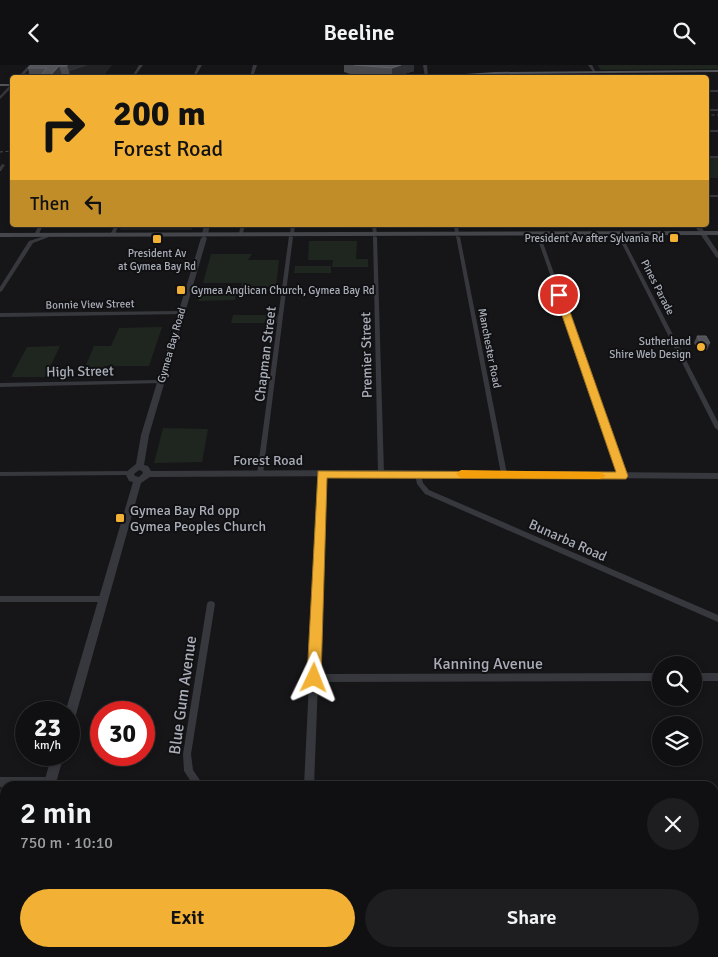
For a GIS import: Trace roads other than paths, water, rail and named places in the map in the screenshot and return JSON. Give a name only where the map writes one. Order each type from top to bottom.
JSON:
[{"type":"main road","points":[[453,75],[479,73],[597,75],[718,72]]},
{"type":"main road","points":[[36,233],[38,235],[78,237]]},
{"type":"main road","points":[[0,236],[36,233],[112,235],[718,235]]},
{"type":"main road","points":[[205,235],[241,233],[292,235]]},
{"type":"main road","points":[[0,236],[30,239],[112,235]]},
{"type":"main road","points":[[458,235],[539,237],[704,235]]},
{"type":"street","points":[[22,75],[31,65]]},
{"type":"street","points":[[590,65],[597,75]]},
{"type":"street","points":[[0,98],[10,86]]},
{"type":"street","points":[[0,170],[4,165]]},
{"type":"street","points":[[36,233],[40,227]]},
{"type":"street","points":[[112,235],[116,227]]},
{"type":"street","name":"Gymea Bay Road","points":[[140,467],[145,435],[207,227]]},
{"type":"street","points":[[241,233],[242,227]]},
{"type":"street","name":"Chapman Street","points":[[260,474],[293,227]]},
{"type":"street","name":"Premier Street","points":[[374,227],[381,473]]},
{"type":"street","name":"Manchester Road","points":[[456,227],[504,474]]},
{"type":"street","points":[[698,227],[718,256]]},
{"type":"street","points":[[539,237],[623,476]]},
{"type":"street","name":"Pines Parade","points":[[620,237],[718,428]]},
{"type":"street","points":[[0,291],[30,239]]},
{"type":"street","name":"Bonnie View Street","points":[[0,315],[180,313]]},
{"type":"street","name":"High Street","points":[[0,385],[160,382]]},
{"type":"street","points":[[0,473],[129,473],[132,469],[140,467],[147,469],[148,474],[143,479],[138,480],[132,479],[129,473]]},
{"type":"street","name":"Forest Road","points":[[148,474],[381,473],[718,476]]},
{"type":"street","points":[[309,781],[322,474]]},
{"type":"street","name":"Bunarba Road","points":[[418,474],[420,484],[427,492],[718,619]]},
{"type":"street","points":[[74,701],[138,480]]},
{"type":"street","points":[[0,599],[103,599]]},
{"type":"street","name":"Blue Gum Avenue","points":[[196,781],[189,771],[187,754],[211,604]]},
{"type":"street","name":"Kanning Avenue","points":[[314,678],[652,677]]},
{"type":"street","points":[[702,677],[718,677]]},
{"type":"street","points":[[51,781],[55,766]]},
{"type":"railway","points":[[709,115],[718,115]]},
{"type":"railway","points":[[0,152],[10,151]]},
{"type":"place","name":"President Av after Sylvania Rd","points":[[674,238]]},
{"type":"place","name":"President Av at Gymea Bay Rd","points":[[157,239]]},
{"type":"place","name":"Gymea Anglican Church, Gymea Bay Rd","points":[[181,290]]},
{"type":"place","name":"Sutherland Shire Web Design","points":[[701,347]]},
{"type":"place","name":"Gymea Bay Rd opp Gymea Peoples Church","points":[[120,518]]}]
